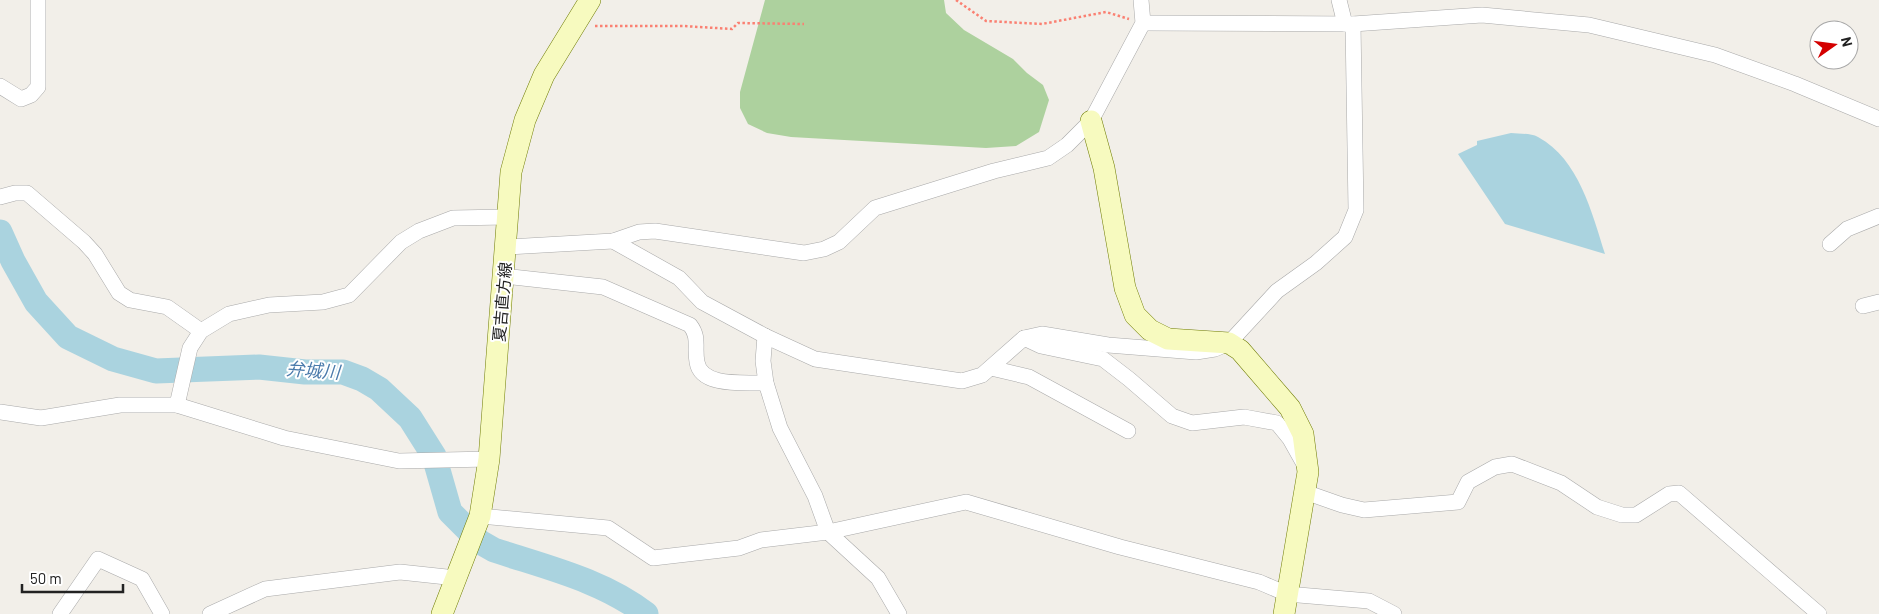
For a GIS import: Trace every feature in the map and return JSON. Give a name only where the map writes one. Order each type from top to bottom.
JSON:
[{"type":"main road","name":"夏吉直方線","points":[[442,614],[480,516],[489,459],[507,248],[506,217],[511,172],[525,120],[544,75],[590,0]]},
{"type":"main road","points":[[1091,121],[1104,168],[1125,288],[1135,315],[1150,330],[1168,339],[1229,343],[1240,350],[1290,408],[1303,434],[1306,482],[1286,604]]},
{"type":"street","points":[[0,86],[21,99],[32,95],[38,87],[38,0]]},
{"type":"street","points":[[507,248],[613,241],[639,232],[655,231],[804,253],[824,249],[839,242],[875,208],[994,170],[1048,158],[1067,145],[1091,121],[1142,23],[1141,0]]},
{"type":"street","points":[[613,241],[679,278],[702,302],[765,336],[815,359],[962,381],[982,375],[1024,338],[1042,334],[1108,345],[1196,352],[1214,349],[1229,343],[1277,291],[1316,263],[1345,237],[1356,210],[1349,24],[1340,0]]},
{"type":"street","points":[[1142,23],[1349,24],[1482,15],[1589,25],[1715,55],[1795,84],[1879,119]]},
{"type":"street","points":[[0,197],[15,193],[26,193],[90,248],[119,293],[130,300],[168,307],[201,331]]},
{"type":"street","points":[[1830,244],[1847,229],[1879,216]]},
{"type":"street","points":[[177,405],[190,348],[201,331],[229,314],[269,305],[323,302],[349,295],[401,242],[419,230],[453,218],[506,217]]},
{"type":"street","points":[[504,276],[603,287],[690,325],[695,330],[698,343],[697,362],[709,379],[766,384]]},
{"type":"street","points":[[1863,306],[1879,302]]},
{"type":"street","points":[[765,336],[763,361],[766,384],[780,428],[815,496],[828,532],[878,578],[899,614]]},
{"type":"street","points":[[1024,338],[1041,346],[1103,360],[1129,378],[1172,416],[1192,423],[1244,416],[1277,423],[1290,439],[1306,482],[1342,505],[1364,510],[1458,502],[1468,482],[1495,467],[1512,464],[1561,483],[1597,507],[1622,516],[1636,515],[1669,494],[1679,493],[1819,614]]},
{"type":"street","points":[[990,368],[1029,377],[1128,430]]},
{"type":"street","points":[[0,412],[42,418],[120,405],[177,405],[284,438],[399,461],[489,459]]},
{"type":"street","points":[[480,516],[608,528],[653,558],[738,548],[761,540],[828,532],[966,502],[1120,547],[1259,582],[1286,604],[1369,601],[1394,614]]},
{"type":"street","points":[[60,614],[98,558],[142,579],[162,614]]},
{"type":"street","points":[[210,614],[265,589],[400,572],[460,569]]},
{"type":"path","points":[[956,0],[986,21],[1042,24],[1106,12],[1142,23]]},
{"type":"path","points":[[574,26],[683,26],[732,29],[738,23],[804,24]]},
{"type":"green space","points":[[765,0],[944,0],[946,13],[964,30],[1013,59],[1043,85],[1049,100],[1039,132],[1016,146],[986,148],[791,137],[767,133],[748,124],[740,108],[740,92]]},
{"type":"water","points":[[1511,133],[1528,134],[1538,137],[1564,159],[1582,188],[1605,254],[1505,224],[1458,154],[1477,145],[1477,141]]},
{"type":"waterway","name":"弁城川","points":[[0,232],[13,261],[36,302],[68,337],[113,359],[156,371],[259,367],[305,372],[343,372],[362,379],[379,389],[410,418],[434,456],[450,512],[480,542],[494,550],[592,583],[629,602],[646,614]]}]
